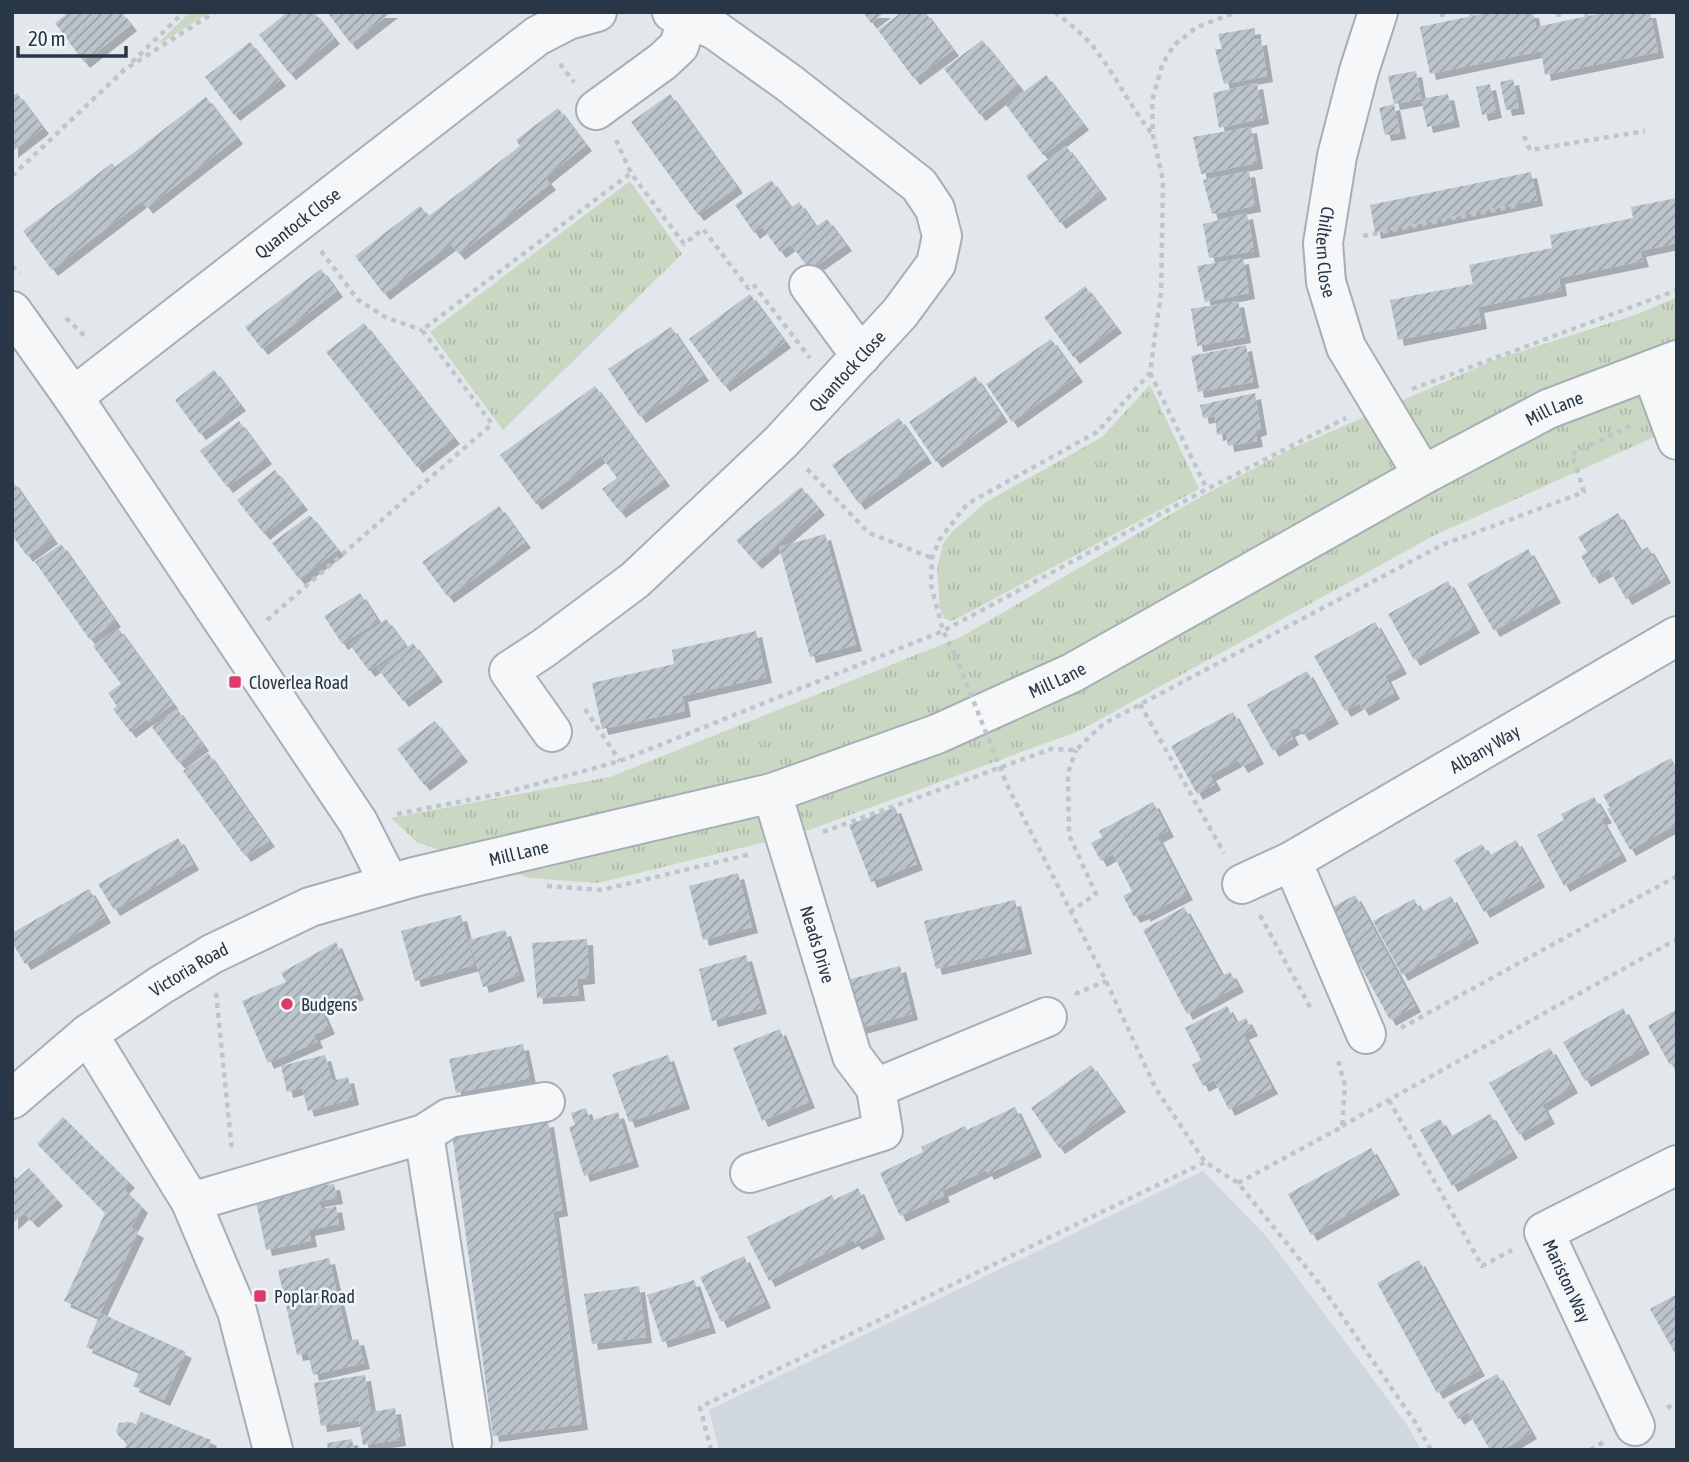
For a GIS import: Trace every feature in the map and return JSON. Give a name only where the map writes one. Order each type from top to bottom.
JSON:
[{"type":"street","name":"Quantock Close","points":[[73,397],[537,36],[568,20],[597,12]]},
{"type":"street","name":"Chiltern Close","points":[[1378,12],[1359,71],[1352,158],[1323,243],[1326,282],[1346,347],[1423,475]]},
{"type":"street","name":"Quantock Close","points":[[552,732],[509,671],[635,580],[781,442],[900,313],[936,264],[942,236],[935,209],[919,184],[789,83],[715,30],[680,15]]},
{"type":"street","points":[[596,110],[663,61],[678,46],[680,15]]},
{"type":"street","points":[[809,285],[861,356]]},
{"type":"street","points":[[12,312],[73,397],[358,822],[390,883]]},
{"type":"street","points":[[1664,365],[1670,425]]},
{"type":"street","name":"Mill Lane","points":[[390,883],[772,793],[937,734],[1072,673],[1423,475],[1548,408],[1664,365]]},
{"type":"street","name":"Albany Way","points":[[1242,884],[1292,862],[1677,636]]},
{"type":"street","name":"Neads Drive","points":[[750,1173],[883,1131],[876,1088],[852,1056],[772,793]]},
{"type":"street","points":[[1292,862],[1366,1038]]},
{"type":"street","name":"Victoria Road","points":[[12,1098],[88,1034],[212,954],[310,907],[390,883]]},
{"type":"street","points":[[876,1088],[1047,1017]]},
{"type":"street","points":[[88,1034],[191,1202],[237,1311],[273,1450]]},
{"type":"street","points":[[191,1202],[424,1134],[449,1118],[545,1102]]},
{"type":"street","points":[[424,1134],[471,1442]]},
{"type":"street","name":"Mariston Way","points":[[1634,1426],[1544,1233],[1677,1165]]},
{"type":"path","points":[[12,176],[184,12]]},
{"type":"path","points":[[124,70],[215,12]]},
{"type":"path","points":[[1055,12],[1073,26],[1097,52],[1133,112],[1153,136]]},
{"type":"path","points":[[1207,489],[1150,373],[1161,293],[1163,180],[1153,136],[1152,101],[1162,65],[1174,45],[1197,27],[1237,12]]},
{"type":"path","points":[[1442,12],[1443,22]]},
{"type":"path","points":[[1558,12],[1559,22]]},
{"type":"path","points":[[537,36],[608,124],[631,173],[684,244],[704,229],[748,288],[753,284],[809,357]]},
{"type":"path","points":[[1524,136],[1530,150],[1645,131]]},
{"type":"path","points":[[422,330],[631,173]]},
{"type":"path","points":[[1323,243],[1520,205]]},
{"type":"path","points":[[238,645],[492,424],[422,330],[387,318],[358,300],[299,222]]},
{"type":"path","points":[[358,822],[504,793],[620,761],[943,631],[1207,489],[1378,402],[1677,290]]},
{"type":"path","points":[[1150,373],[1097,432],[967,504],[940,539],[932,558],[931,585],[943,631],[1007,785],[1107,981],[1156,1090],[1205,1162],[1238,1183],[1322,1287],[1415,1422],[1431,1450]]},
{"type":"path","points":[[1584,492],[1572,454],[1670,425]]},
{"type":"path","points":[[781,442],[869,533],[932,558]]},
{"type":"path","points":[[1140,704],[1314,1014]]},
{"type":"path","points":[[1070,912],[1096,894],[1069,835],[1068,773],[1076,750]]},
{"type":"path","points":[[1342,1127],[1345,1086],[1339,1063],[1366,1038],[1677,876]]},
{"type":"path","points":[[1238,1183],[1677,939]]},
{"type":"path","points":[[212,954],[236,1189]]},
{"type":"path","points":[[1389,1100],[1482,1266],[1544,1233]]},
{"type":"path","points":[[711,1450],[700,1406],[1205,1162]]},
{"type":"shaded area","points":[[1203,1171],[1267,1237],[1407,1425],[1421,1450],[719,1450],[709,1410]]},
{"type":"green space","points":[[190,12],[210,12],[158,43]]},
{"type":"green space","points":[[630,181],[682,254],[503,430],[430,332]]},
{"type":"green space","points":[[1677,297],[1677,427],[1435,535],[1079,731],[798,834],[598,883],[530,878],[418,843],[391,818],[610,777],[961,637],[1202,496],[1291,449],[1497,359],[1635,315]]},
{"type":"green space","points":[[1150,385],[1199,489],[958,618],[951,621],[944,618],[940,609],[937,569],[943,544],[952,532],[986,502],[1102,437]]},
{"type":"building","points":[[69,12],[121,12],[131,25],[84,62],[55,23]]},
{"type":"building","points":[[288,12],[314,12],[334,38],[290,74],[259,35]]},
{"type":"building","points":[[327,12],[392,12],[351,44]]},
{"type":"building","points":[[863,12],[885,12],[871,23]]},
{"type":"building","points":[[902,12],[925,12],[953,50],[914,79],[878,30]]},
{"type":"building","points":[[1491,12],[1533,12],[1536,27],[1607,12],[1650,12],[1658,52],[1545,75],[1541,51],[1430,74],[1420,27]]},
{"type":"building","points":[[1255,28],[1255,40],[1261,39],[1267,76],[1224,84],[1215,49],[1222,49],[1218,34]]},
{"type":"building","points":[[982,40],[1018,85],[980,115],[944,69]]},
{"type":"building","points":[[250,42],[280,80],[234,115],[205,77]]},
{"type":"building","points":[[1416,71],[1421,99],[1394,104],[1388,76]]},
{"type":"building","points":[[1046,75],[1083,124],[1043,155],[1006,105]]},
{"type":"building","points":[[1513,79],[1519,108],[1506,110],[1500,82]]},
{"type":"building","points":[[1257,83],[1263,118],[1219,128],[1213,93]]},
{"type":"building","points":[[1490,84],[1496,112],[1482,115],[1476,87]]},
{"type":"building","points":[[17,93],[43,128],[12,152],[12,97]]},
{"type":"building","points":[[670,94],[737,187],[698,215],[631,122]]},
{"type":"building","points":[[1448,94],[1454,121],[1427,127],[1421,99]]},
{"type":"building","points":[[206,97],[237,138],[147,208],[142,201],[52,270],[23,231],[112,163],[115,167]]},
{"type":"building","points":[[1394,104],[1400,133],[1385,135],[1379,108]]},
{"type":"building","points":[[558,108],[586,145],[545,178],[550,184],[459,254],[451,244],[384,294],[355,256],[420,206],[429,216],[520,146],[516,140]]},
{"type":"building","points":[[1251,127],[1257,163],[1201,174],[1193,137]]},
{"type":"building","points":[[1066,146],[1101,193],[1060,223],[1026,176]]},
{"type":"building","points":[[1249,171],[1255,206],[1212,214],[1203,180]]},
{"type":"building","points":[[1531,172],[1537,200],[1375,233],[1370,205]]},
{"type":"building","points":[[771,180],[791,208],[799,202],[816,227],[827,219],[846,245],[810,270],[791,245],[811,230],[780,252],[763,228],[781,214],[754,233],[735,205]]},
{"type":"building","points":[[1677,198],[1677,243],[1640,251],[1643,261],[1559,278],[1561,290],[1478,307],[1481,323],[1398,340],[1390,300],[1473,284],[1469,265],[1552,248],[1550,235],[1633,218],[1631,207]]},
{"type":"building","points":[[1247,213],[1254,251],[1209,258],[1203,224]]},
{"type":"building","points":[[1243,258],[1249,293],[1205,302],[1197,266]]},
{"type":"building","points":[[321,269],[337,291],[262,349],[245,327]]},
{"type":"building","points":[[1085,286],[1116,327],[1074,358],[1044,317]]},
{"type":"building","points":[[750,294],[785,342],[724,386],[689,339]]},
{"type":"building","points":[[1238,301],[1245,337],[1197,346],[1191,309]]},
{"type":"building","points":[[364,323],[454,438],[417,467],[326,352]]},
{"type":"building","points":[[671,327],[703,375],[640,417],[608,369]]},
{"type":"building","points":[[1051,339],[1077,376],[1012,422],[986,384]]},
{"type":"building","points":[[1246,345],[1253,382],[1198,392],[1191,356]]},
{"type":"building","points":[[214,370],[240,405],[200,434],[175,400]]},
{"type":"building","points":[[975,376],[1002,416],[936,462],[909,422]]},
{"type":"building","points":[[595,386],[664,480],[620,512],[602,489],[617,478],[601,456],[536,504],[500,455]]},
{"type":"building","points":[[1255,393],[1261,429],[1255,431],[1257,441],[1228,446],[1226,433],[1217,435],[1215,416],[1203,418],[1200,405]]},
{"type":"building","points":[[899,418],[926,457],[859,504],[832,465]]},
{"type":"building","points":[[239,421],[266,458],[227,487],[200,451]]},
{"type":"building","points":[[275,470],[302,504],[264,534],[237,500]]},
{"type":"building","points":[[12,480],[52,538],[27,556],[12,535]]},
{"type":"building","points":[[801,487],[819,509],[756,563],[736,540]]},
{"type":"building","points":[[499,506],[525,542],[448,597],[422,562]]},
{"type":"building","points":[[1618,513],[1640,551],[1648,547],[1665,577],[1626,599],[1609,569],[1593,578],[1581,556],[1587,552],[1578,537]]},
{"type":"building","points":[[310,515],[338,550],[299,579],[272,543]]},
{"type":"building","points":[[825,534],[856,645],[810,657],[779,547]]},
{"type":"building","points":[[61,544],[115,621],[90,640],[35,562]]},
{"type":"building","points":[[1528,549],[1555,597],[1494,631],[1467,584]]},
{"type":"building","points":[[1448,581],[1474,627],[1414,660],[1388,614]]},
{"type":"building","points":[[360,593],[378,621],[342,644],[324,616]]},
{"type":"building","points":[[386,619],[405,645],[369,671],[350,645]]},
{"type":"building","points":[[1375,622],[1401,668],[1385,676],[1394,693],[1363,710],[1359,703],[1345,711],[1314,656]]},
{"type":"building","points":[[118,628],[173,704],[130,732],[113,709],[117,706],[108,693],[121,684],[93,646]]},
{"type":"building","points":[[756,631],[766,677],[682,696],[685,711],[602,729],[592,683],[674,664],[672,650]]},
{"type":"building","points":[[413,643],[437,676],[403,701],[378,669]]},
{"type":"building","points":[[1307,671],[1333,718],[1303,735],[1298,727],[1289,731],[1293,739],[1273,751],[1247,705]]},
{"type":"building","points":[[177,709],[203,745],[179,763],[152,727]]},
{"type":"building","points":[[1233,712],[1258,758],[1242,767],[1238,760],[1210,775],[1215,784],[1197,794],[1171,746]]},
{"type":"building","points":[[435,721],[462,756],[424,785],[397,749]]},
{"type":"building","points":[[208,753],[269,841],[245,856],[183,771]]},
{"type":"building","points":[[1671,758],[1677,769],[1674,776],[1677,781],[1677,824],[1630,850],[1607,809],[1610,808],[1603,795]]},
{"type":"building","points":[[1594,797],[1606,817],[1601,819],[1621,855],[1564,886],[1537,835],[1564,820],[1561,814]]},
{"type":"building","points":[[1153,802],[1168,831],[1157,837],[1187,894],[1144,916],[1144,913],[1134,917],[1123,896],[1132,891],[1113,854],[1101,861],[1091,843],[1102,837],[1099,831]]},
{"type":"building","points":[[895,807],[917,864],[871,882],[849,825]]},
{"type":"building","points":[[178,838],[193,864],[114,910],[98,884]]},
{"type":"building","points":[[1516,840],[1539,881],[1484,912],[1454,860],[1482,844],[1489,856]]},
{"type":"building","points":[[738,873],[752,927],[703,940],[689,886]]},
{"type":"building","points":[[89,889],[105,917],[25,964],[12,942],[12,933]]},
{"type":"building","points":[[1355,895],[1415,1006],[1390,1020],[1329,909]]},
{"type":"building","points":[[1451,896],[1473,937],[1402,975],[1373,921],[1414,899],[1421,912]]},
{"type":"building","points":[[1015,900],[1026,948],[936,969],[924,921]]},
{"type":"building","points":[[1184,907],[1222,976],[1230,972],[1238,986],[1187,1014],[1143,930]]},
{"type":"building","points":[[461,915],[474,965],[415,981],[401,931]]},
{"type":"building","points":[[505,930],[519,975],[483,987],[469,940]]},
{"type":"building","points":[[587,939],[589,978],[577,979],[579,995],[537,998],[532,943]]},
{"type":"building","name":"Budgens","points":[[336,942],[358,994],[320,1008],[329,1028],[314,1035],[317,1042],[268,1063],[242,1001],[286,982],[281,973]]},
{"type":"building","points":[[746,955],[761,1008],[712,1021],[699,969]]},
{"type":"building","points":[[900,966],[912,1014],[860,1028],[847,980]]},
{"type":"building","points":[[1227,1006],[1236,1023],[1246,1018],[1252,1030],[1243,1034],[1272,1088],[1229,1110],[1214,1080],[1203,1086],[1192,1065],[1201,1060],[1185,1028]]},
{"type":"building","points":[[1623,1008],[1644,1048],[1585,1081],[1563,1042]]},
{"type":"building","points":[[1677,1009],[1677,1061],[1670,1065],[1648,1026]]},
{"type":"building","points":[[780,1029],[809,1102],[762,1121],[733,1048]]},
{"type":"building","points":[[523,1044],[530,1078],[456,1093],[449,1059]]},
{"type":"building","points":[[1550,1048],[1572,1087],[1542,1105],[1549,1118],[1519,1135],[1489,1083]]},
{"type":"building","points":[[325,1055],[332,1081],[348,1077],[353,1099],[308,1111],[302,1088],[287,1092],[281,1066]]},
{"type":"building","points":[[668,1055],[684,1103],[629,1122],[612,1074]]},
{"type":"building","points":[[1091,1065],[1120,1106],[1059,1148],[1031,1108]]},
{"type":"building","points":[[1015,1107],[1036,1151],[988,1174],[986,1170],[942,1191],[944,1196],[900,1216],[880,1173],[923,1152],[921,1147],[965,1126],[967,1130]]},
{"type":"building","points":[[586,1108],[590,1121],[618,1112],[633,1161],[584,1176],[569,1127],[575,1125],[571,1113]]},
{"type":"building","points":[[1490,1114],[1512,1152],[1452,1186],[1420,1130],[1440,1119],[1450,1137]]},
{"type":"building","points":[[63,1117],[129,1182],[123,1188],[142,1207],[131,1228],[138,1232],[100,1313],[186,1352],[164,1400],[133,1386],[140,1371],[86,1347],[99,1317],[64,1301],[105,1213],[37,1144]]},
{"type":"building","points":[[548,1121],[562,1210],[553,1212],[582,1424],[493,1436],[452,1133]]},
{"type":"building","points":[[1371,1148],[1394,1189],[1311,1235],[1288,1194]]},
{"type":"building","points":[[29,1168],[57,1200],[32,1222],[24,1213],[12,1224],[12,1174],[17,1179]]},
{"type":"building","points":[[334,1184],[337,1198],[319,1201],[321,1209],[336,1206],[339,1224],[309,1230],[311,1241],[266,1250],[255,1197]]},
{"type":"building","points":[[858,1188],[879,1233],[856,1244],[853,1240],[769,1281],[747,1237],[832,1195],[834,1200]]},
{"type":"building","points":[[744,1256],[765,1302],[721,1322],[700,1277]]},
{"type":"building","points":[[329,1258],[348,1341],[358,1339],[364,1363],[313,1375],[308,1353],[297,1355],[278,1270]]},
{"type":"building","points":[[1419,1260],[1479,1370],[1437,1393],[1377,1283]]},
{"type":"building","points":[[694,1280],[710,1327],[662,1342],[647,1295]]},
{"type":"building","points":[[639,1286],[646,1337],[592,1344],[584,1294]]},
{"type":"building","points":[[1677,1294],[1677,1357],[1650,1309]]},
{"type":"building","points":[[1497,1374],[1531,1433],[1502,1450],[1490,1450],[1468,1412],[1458,1419],[1448,1402]]},
{"type":"building","points":[[365,1375],[371,1412],[395,1408],[400,1440],[363,1445],[359,1420],[321,1426],[314,1383]]},
{"type":"building","points":[[141,1412],[211,1440],[207,1450],[124,1450],[128,1442],[121,1439],[116,1432],[119,1423],[136,1424]]},
{"type":"building","points":[[352,1439],[354,1450],[328,1450],[327,1443]]},
{"type":"place","name":"Cloverlea Road","points":[[235,682]]},
{"type":"place","name":"Budgens","points":[[287,1004]]},
{"type":"place","name":"Poplar Road","points":[[260,1296]]}]
